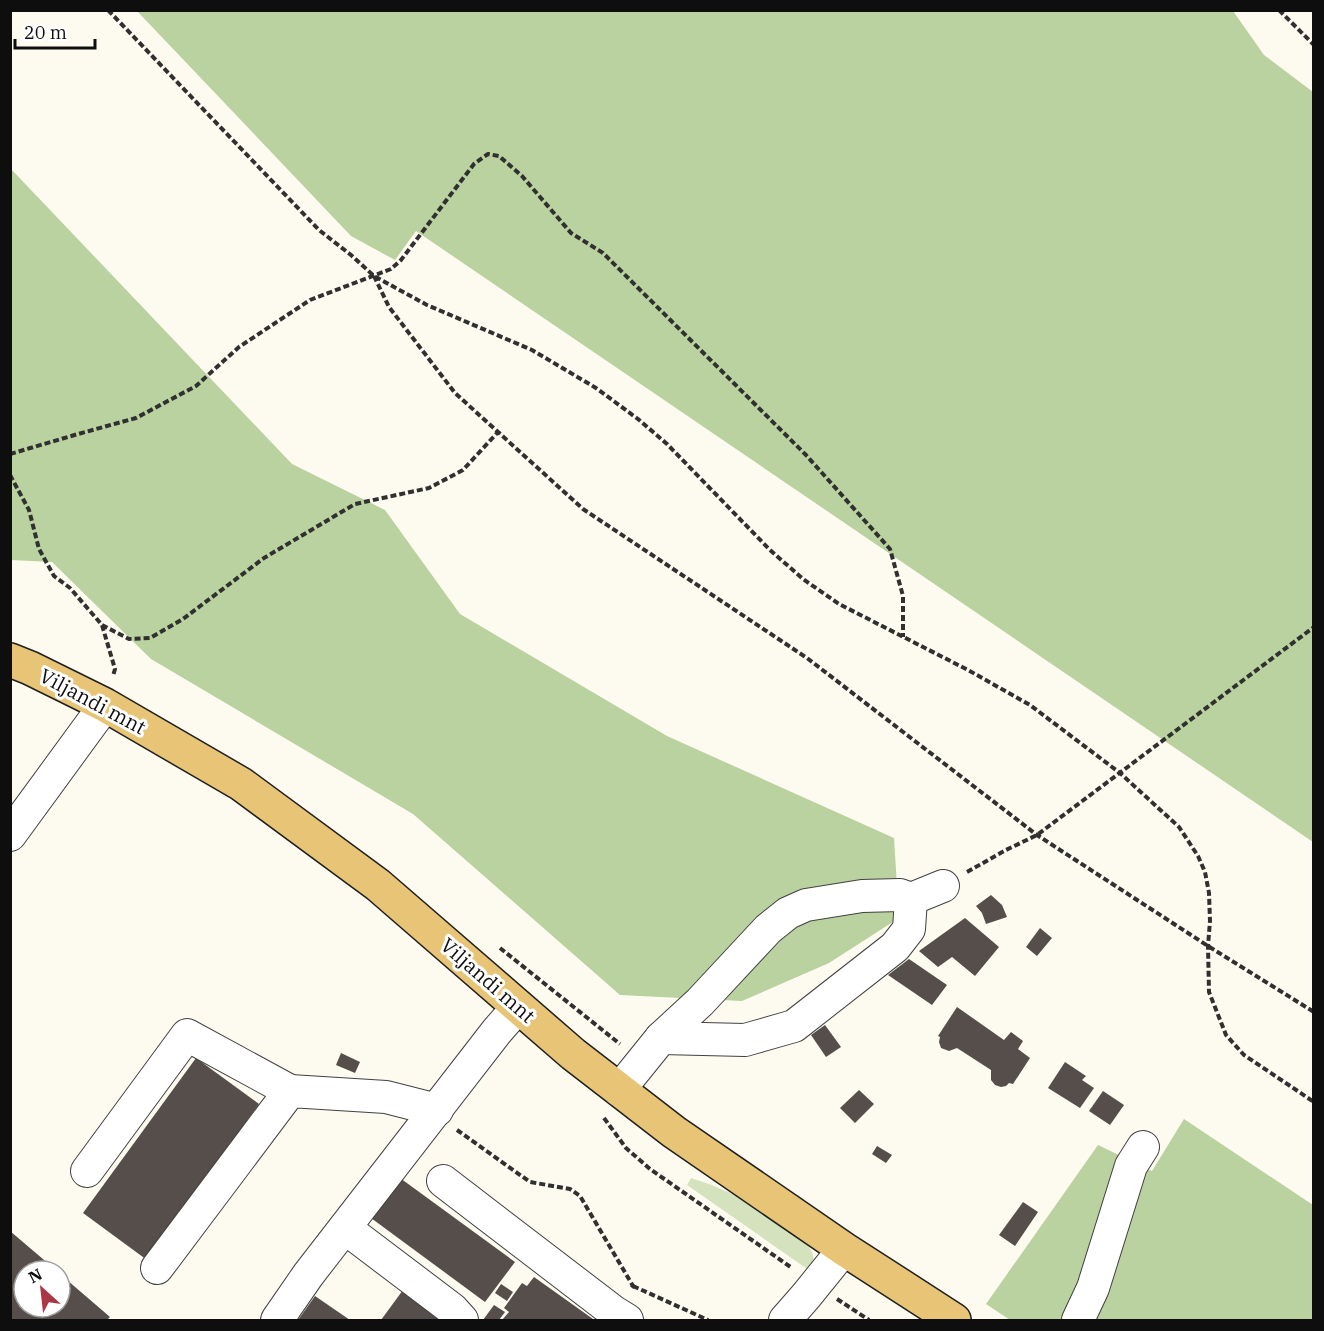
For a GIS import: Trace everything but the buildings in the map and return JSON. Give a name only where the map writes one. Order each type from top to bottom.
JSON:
[{"type":"main road","name":"Viljandi mnt","points":[[10,660],[105,705],[241,784],[378,885],[518,1007],[610,1101],[674,1132],[844,1249],[954,1320]]},
{"type":"lane","points":[[10,835],[105,705]]},
{"type":"lane","points":[[610,1101],[652,1050],[768,929],[788,913],[806,905],[862,896],[900,895],[911,899],[943,886]]},
{"type":"lane","points":[[652,1050],[745,1040],[794,1026],[895,947],[909,929],[911,899]]},
{"type":"lane","points":[[277,1320],[308,1275],[518,1007]]},
{"type":"lane","points":[[87,1171],[187,1035],[290,1091],[386,1096],[436,1110]]},
{"type":"lane","points":[[157,1268],[290,1091]]},
{"type":"lane","points":[[1078,1320],[1094,1288],[1131,1166],[1143,1147]]},
{"type":"lane","points":[[443,1180],[621,1316]]},
{"type":"lane","points":[[345,1228],[452,1308],[462,1320]]},
{"type":"lane","points":[[784,1320],[844,1249]]},
{"type":"path","points":[[108,10],[319,230],[374,276],[427,305],[532,350],[596,388],[667,444],[770,550],[802,579],[839,604],[968,670],[1030,705],[1120,773],[1179,827],[1198,856],[1205,872],[1209,893],[1210,921],[1209,992],[1226,1035],[1244,1055],[1314,1102]]},
{"type":"path","points":[[1279,10],[1314,45]]},
{"type":"path","points":[[10,454],[136,418],[196,386],[238,347],[310,300],[391,269],[401,260],[474,164],[488,154],[499,156],[522,176],[571,233],[603,253],[806,455],[890,549],[903,596],[903,638]]},
{"type":"path","points":[[374,276],[388,307],[455,393],[583,509],[807,658],[1037,835],[1314,1012]]},
{"type":"path","points":[[10,475],[29,510],[39,549],[54,576],[70,588],[102,625],[129,639],[150,638],[183,619],[264,558],[356,504],[429,488],[463,470],[498,432]]},
{"type":"path","points":[[102,625],[115,669],[105,705]]},
{"type":"path","points":[[943,886],[1037,835],[1314,627]]},
{"type":"path","points":[[495,944],[652,1050]]},
{"type":"path","points":[[610,1101],[626,1148],[650,1169],[869,1320]]},
{"type":"path","points":[[436,1110],[461,1134],[530,1182],[570,1189],[580,1196],[633,1286],[708,1320]]},
{"type":"path","points":[[621,1316],[633,1286]]},
{"type":"green space","points":[[137,11],[1233,11],[1264,55],[1313,92],[1313,842],[416,231],[395,260],[351,236]]},
{"type":"green space","points":[[11,169],[292,464],[385,510],[460,614],[667,736],[894,838],[899,918],[829,963],[742,1001],[620,995],[413,814],[151,659],[52,562],[11,560]]},
{"type":"green space","points":[[1184,1119],[1313,1205],[1313,1320],[1010,1320],[986,1304],[1098,1145],[1152,1171]]},
{"type":"green space","points":[[691,1178],[744,1199],[809,1247],[814,1262],[813,1273],[687,1185]]}]
